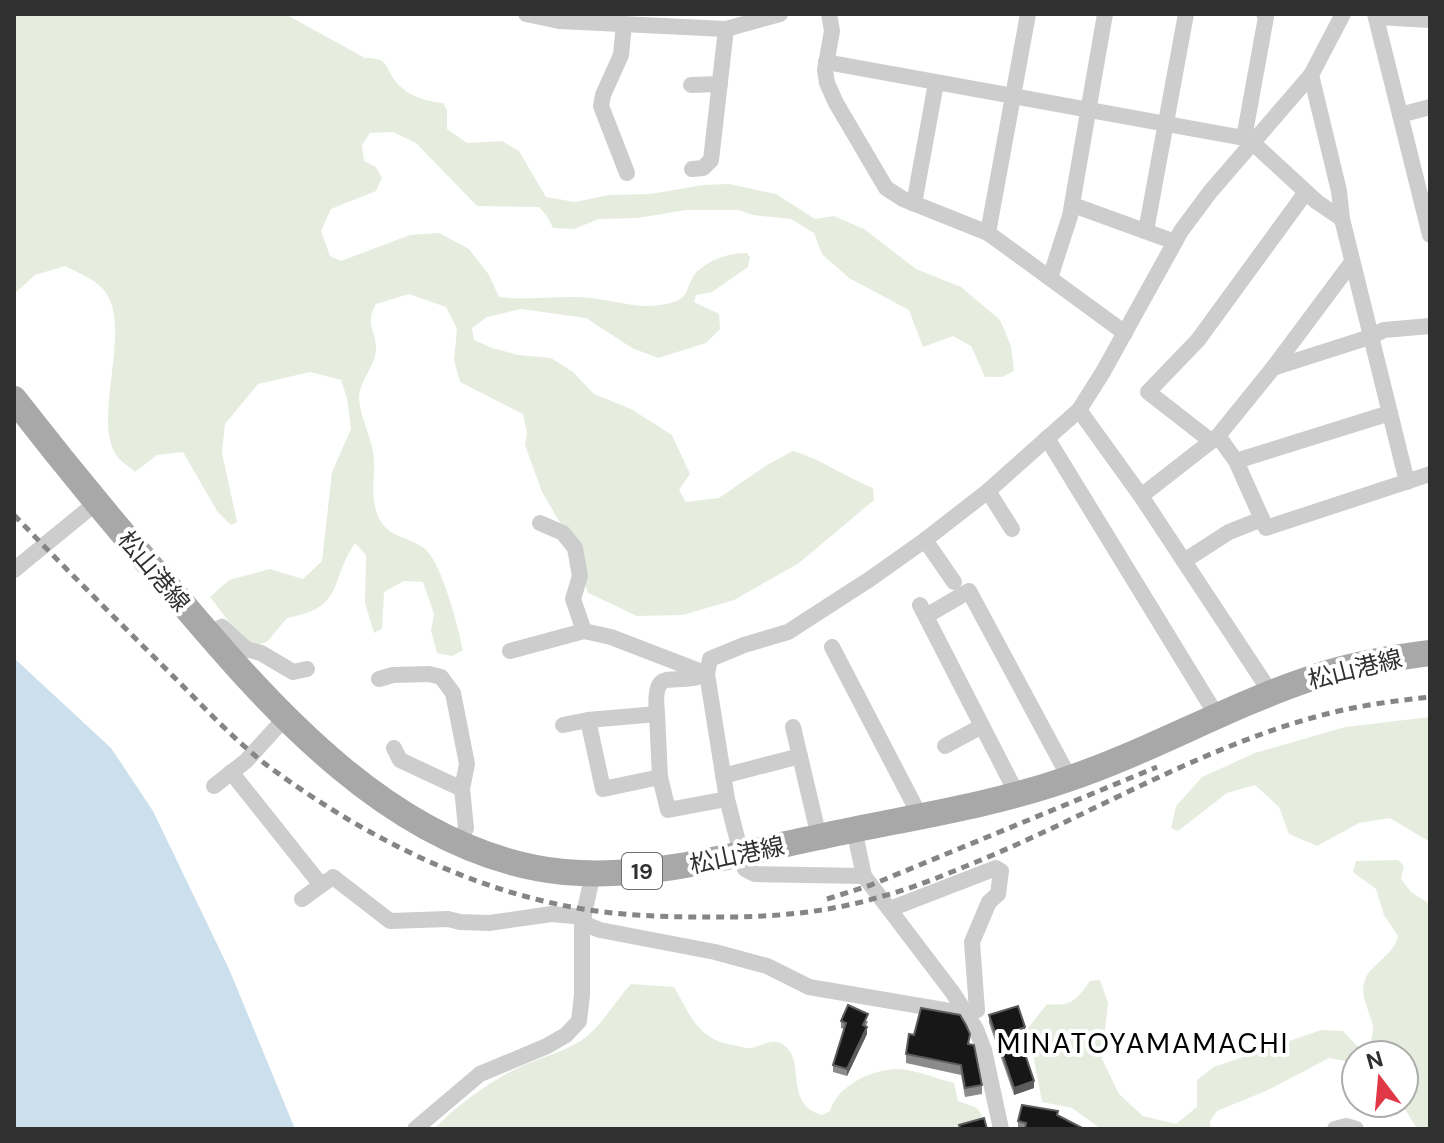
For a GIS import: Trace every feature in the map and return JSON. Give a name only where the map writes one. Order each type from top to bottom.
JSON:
[{"type":"main road","name":"松山港線","points":[[14,399],[208,634],[310,742],[368,788],[419,821],[460,842],[537,868],[593,873],[679,867],[1018,796],[1070,779],[1271,693],[1343,668],[1430,653]]},
{"type":"street","points":[[526,14],[624,24],[726,29],[780,14]]},
{"type":"street","points":[[829,14],[832,31],[826,62],[827,83],[886,188],[914,204],[988,233],[1125,333]]},
{"type":"street","points":[[988,233],[1028,14]]},
{"type":"street","points":[[1050,278],[1073,205],[1105,14]]},
{"type":"street","points":[[1146,231],[1186,14]]},
{"type":"street","points":[[1248,141],[1264,14]]},
{"type":"street","points":[[864,876],[755,874],[745,869],[723,776],[707,674],[710,659],[788,632],[925,540],[988,491],[1079,410],[1175,242],[1248,141],[1311,75],[1343,14]]},
{"type":"street","points":[[1430,20],[1375,16],[1400,115],[1425,192],[1430,235]]},
{"type":"street","points":[[624,24],[621,55],[601,106],[627,173]]},
{"type":"street","points":[[692,169],[703,168],[711,160],[726,29]]},
{"type":"street","points":[[826,62],[1248,141],[1342,219]]},
{"type":"street","points":[[1311,75],[1339,191],[1352,262],[1407,482]]},
{"type":"street","points":[[914,204],[936,83]]},
{"type":"street","points":[[691,85],[720,84]]},
{"type":"street","points":[[1400,115],[1430,107]]},
{"type":"street","points":[[1306,192],[1198,340],[1148,392],[1215,439],[1236,461],[1266,528],[1430,474]]},
{"type":"street","points":[[1073,205],[1175,242]]},
{"type":"street","points":[[1141,496],[1215,439],[1273,368],[1352,262]]},
{"type":"street","points":[[1273,368],[1384,330],[1430,326]]},
{"type":"street","points":[[1079,410],[1141,496],[1271,693]]},
{"type":"street","points":[[1236,461],[1390,413]]},
{"type":"street","points":[[1047,438],[1217,716]]},
{"type":"street","points":[[988,491],[1012,529]]},
{"type":"street","points":[[14,570],[97,502]]},
{"type":"street","points":[[1184,561],[1229,532],[1262,519]]},
{"type":"street","points":[[540,523],[563,533],[575,548],[580,576],[573,599],[584,631]]},
{"type":"street","points":[[925,540],[954,582]]},
{"type":"street","points":[[1018,796],[923,610],[969,591],[1070,779]]},
{"type":"street","points":[[208,634],[222,627],[246,649],[261,653],[293,672],[307,669]]},
{"type":"street","points":[[510,651],[584,631],[611,637],[707,674]]},
{"type":"street","points":[[832,647],[921,818]]},
{"type":"street","points":[[379,679],[393,675],[429,674],[441,677],[453,693],[467,764],[462,789],[466,828],[460,842]]},
{"type":"street","points":[[707,674],[698,678],[664,680],[655,690],[660,777],[668,810],[727,799]]},
{"type":"street","points":[[563,725],[657,714]]},
{"type":"street","points":[[214,786],[246,761],[285,718]]},
{"type":"street","points":[[588,720],[603,789],[660,777]]},
{"type":"street","points":[[945,746],[982,726]]},
{"type":"street","points":[[793,727],[819,837]]},
{"type":"street","points":[[394,748],[400,760],[462,789]]},
{"type":"street","points":[[723,776],[800,756]]},
{"type":"street","points":[[231,772],[332,878],[390,921],[448,919],[489,923],[552,914],[583,920],[600,930],[715,952],[767,966],[809,987],[967,1014],[977,1010],[972,942],[989,902],[998,894],[1001,871],[996,868],[890,909]]},
{"type":"street","points":[[854,829],[864,876],[967,1014],[984,1050],[1001,1129]]},
{"type":"street","points":[[415,1129],[480,1074],[547,1046],[566,1035],[579,1021],[583,920],[593,873]]},
{"type":"street","points":[[302,899],[332,878]]},
{"type":"street","points":[[1335,1129],[1346,1126],[1356,1129]]},
{"type":"shaded area","points":[[14,14],[285,14],[365,58],[383,62],[397,83],[412,95],[443,103],[447,110],[447,129],[467,143],[502,141],[519,151],[546,197],[575,202],[609,195],[650,194],[729,184],[776,194],[815,219],[834,216],[864,229],[916,269],[961,287],[1000,320],[1011,346],[1014,371],[1002,377],[985,377],[971,346],[953,336],[923,347],[909,310],[849,278],[822,254],[814,233],[791,219],[753,215],[738,210],[686,210],[638,218],[599,219],[574,229],[553,228],[539,207],[477,206],[416,143],[393,132],[370,133],[362,145],[364,161],[376,167],[382,178],[376,191],[331,209],[321,231],[330,256],[341,261],[410,235],[439,233],[469,249],[489,275],[499,297],[579,297],[649,306],[680,299],[697,272],[710,263],[725,256],[747,253],[750,257],[748,267],[712,292],[696,295],[694,302],[719,314],[720,329],[706,343],[658,358],[632,348],[586,318],[521,309],[487,317],[472,328],[474,340],[518,355],[551,358],[573,372],[594,394],[631,409],[672,435],[690,474],[679,490],[686,502],[719,498],[793,451],[873,488],[874,500],[799,563],[734,600],[683,615],[637,616],[588,593],[572,543],[542,492],[525,445],[527,432],[523,414],[460,382],[454,360],[457,329],[446,307],[409,294],[376,304],[371,318],[376,351],[359,397],[373,451],[375,506],[386,528],[424,548],[437,566],[463,650],[452,656],[437,653],[431,631],[434,614],[423,582],[404,581],[384,592],[382,629],[374,633],[365,603],[366,555],[355,543],[327,600],[306,613],[287,618],[267,642],[248,647],[210,597],[229,580],[270,569],[303,579],[322,561],[332,472],[351,429],[341,380],[310,372],[258,384],[225,424],[222,453],[237,522],[231,525],[217,511],[183,452],[157,455],[135,472],[117,456],[110,440],[108,419],[115,324],[111,304],[102,288],[65,266],[35,275],[14,294]]},
{"type":"shaded area","points":[[1430,717],[1430,842],[1390,818],[1359,823],[1317,846],[1289,834],[1279,807],[1255,785],[1227,793],[1178,831],[1171,828],[1176,806],[1202,777],[1255,753],[1345,727]]},
{"type":"shaded area","points":[[1398,860],[1404,866],[1401,879],[1411,892],[1430,904],[1430,1129],[1417,1129],[1411,1119],[1420,1119],[1420,1039],[1371,1039],[1373,1029],[1363,994],[1364,983],[1371,970],[1391,950],[1398,936],[1384,915],[1376,889],[1353,872],[1356,861]]},
{"type":"shaded area","points":[[1100,980],[1108,1003],[1102,1059],[1119,1094],[1143,1116],[1176,1124],[1197,1107],[1197,1080],[1214,1067],[1321,1030],[1343,1031],[1350,1039],[1340,1039],[1340,1060],[1329,1058],[1268,1090],[1217,1111],[1210,1121],[1211,1129],[1101,1129],[1072,1108],[1042,1102],[1028,1028],[1047,1004],[1068,1003],[1090,981]]},
{"type":"shaded area","points":[[631,984],[674,987],[696,1025],[721,1042],[750,1048],[770,1042],[782,1044],[794,1060],[803,1101],[822,1115],[830,1111],[840,1094],[857,1081],[877,1072],[904,1069],[954,1083],[958,1101],[977,1108],[982,1115],[980,1125],[963,1129],[435,1129],[461,1104],[493,1082],[582,1040],[596,1028]]},
{"type":"water","points":[[14,658],[111,748],[153,811],[229,969],[295,1129],[14,1129]]},
{"type":"building","points":[[848,1005],[868,1014],[863,1025],[867,1027],[847,1069],[833,1065],[846,1023],[841,1021]]},
{"type":"building","points":[[1018,1006],[1025,1027],[1017,1030],[1034,1081],[1014,1088],[989,1015]]},
{"type":"building","points":[[921,1008],[960,1015],[970,1034],[968,1044],[974,1045],[982,1085],[965,1088],[961,1065],[906,1054],[909,1034],[914,1035]]},
{"type":"building","points":[[1022,1105],[1058,1111],[1057,1115],[1084,1129],[1025,1129],[1026,1123],[1018,1121]]},
{"type":"building","points":[[984,1118],[987,1129],[956,1129],[960,1128],[959,1125]]},
{"type":"railway","points":[[14,515],[226,729],[264,763],[300,789],[377,836],[459,874],[545,901],[604,912],[753,917],[862,902],[921,884],[981,860],[1159,777],[1249,739],[1343,710],[1430,697]]},
{"type":"railway","points":[[827,899],[871,885],[1157,767]]},
{"type":"district","name":"MINATOYAMAMACHI","points":[[1143,1043]]}]
